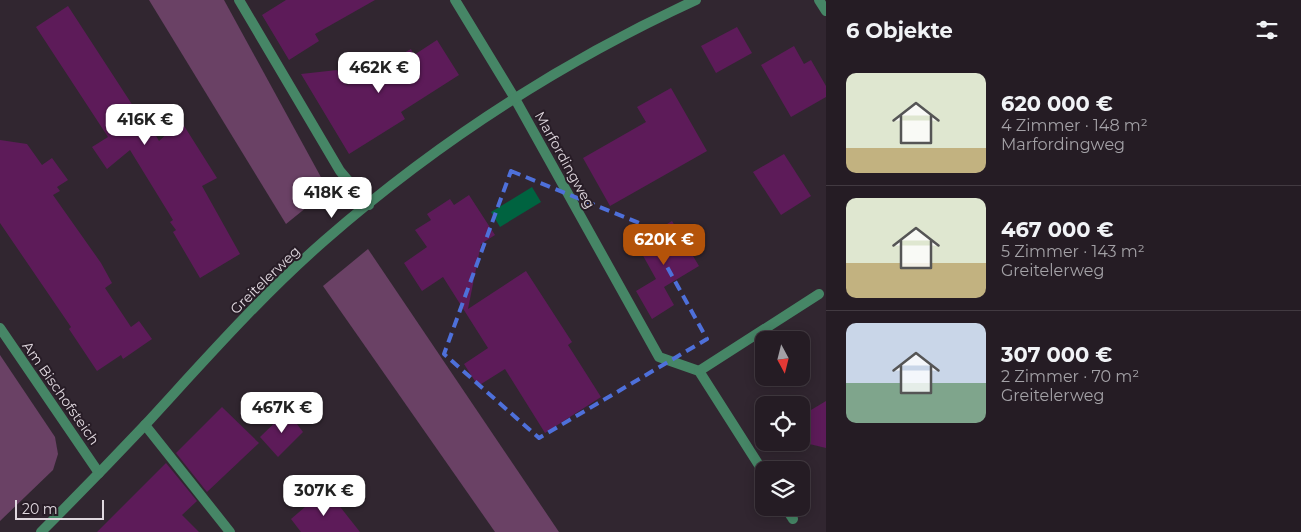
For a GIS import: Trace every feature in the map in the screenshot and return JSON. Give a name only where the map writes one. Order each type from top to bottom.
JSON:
[{"type":"street","points":[[240,0],[340,171],[369,205]]},
{"type":"street","points":[[455,0],[514,97]]},
{"type":"street","name":"Greitelerweg","points":[[41,532],[100,473],[245,318],[324,242],[369,205],[431,155],[514,97],[663,15],[696,0]]},
{"type":"street","points":[[819,0],[826,11]]},
{"type":"street","name":"Marfordingweg","points":[[514,97],[659,357],[699,372]]},
{"type":"street","points":[[756,461],[699,372],[819,294]]},
{"type":"street","name":"Am Bischofsteich","points":[[0,328],[100,473]]},
{"type":"street","points":[[145,425],[230,532]]},
{"type":"highlighted area","points":[[511,171],[644,225],[707,339],[539,438],[444,354]]},
{"type":"shaded area","points":[[149,0],[224,0],[328,190],[286,224]]},
{"type":"shaded area","points":[[532,187],[541,202],[500,227],[491,212]]},
{"type":"shaded area","points":[[368,249],[559,532],[495,532],[323,286]]},
{"type":"shaded area","points":[[0,355],[55,437],[58,454],[53,470],[0,521]]},
{"type":"building","points":[[286,0],[375,0],[315,34],[319,41],[289,60],[262,15]]},
{"type":"building","points":[[68,6],[135,109],[139,106],[159,141],[181,121],[217,178],[202,186],[240,254],[200,278],[173,232],[176,230],[170,222],[173,220],[130,150],[107,169],[92,147],[108,137],[36,27]]},
{"type":"building","points":[[737,27],[752,53],[716,73],[701,46]]},
{"type":"building","points":[[437,40],[459,75],[401,112],[405,119],[349,154],[301,74],[337,70],[347,85],[411,49],[414,55]]},
{"type":"building","points":[[794,46],[804,64],[811,60],[826,86],[826,97],[791,117],[761,65]]},
{"type":"building","points":[[671,88],[707,151],[610,206],[583,158],[646,122],[637,107]]},
{"type":"building","points":[[0,140],[27,144],[42,165],[52,158],[68,180],[57,187],[60,191],[53,195],[101,263],[112,283],[105,288],[131,327],[139,321],[152,339],[123,359],[121,355],[97,371],[69,329],[71,327],[0,223]]},
{"type":"building","points":[[784,154],[811,196],[781,215],[753,172]]},
{"type":"building","points":[[469,195],[495,235],[481,244],[468,309],[526,271],[572,342],[568,345],[601,397],[545,433],[505,369],[478,386],[464,364],[488,348],[443,277],[422,291],[404,263],[427,247],[415,230],[431,220],[427,214],[450,199],[454,205]]},
{"type":"building","points":[[672,221],[699,266],[664,287],[674,305],[652,319],[636,291],[656,279],[636,243]]},
{"type":"building","points":[[826,401],[826,448],[810,444],[810,411]]},
{"type":"building","points":[[222,407],[259,443],[207,492],[176,453]]},
{"type":"building","points":[[287,411],[303,432],[278,457],[260,437]]},
{"type":"building","points":[[166,463],[197,501],[182,515],[199,532],[97,532]]},
{"type":"building","points":[[326,489],[360,532],[301,532],[291,519]]}]
